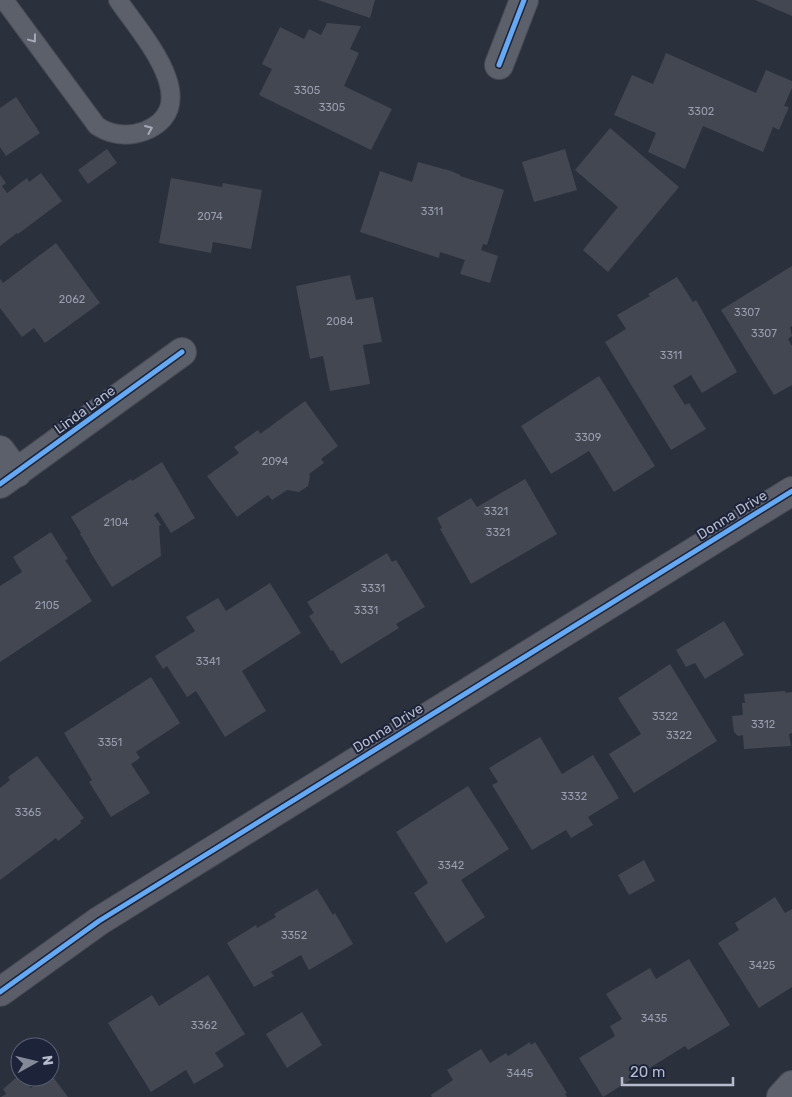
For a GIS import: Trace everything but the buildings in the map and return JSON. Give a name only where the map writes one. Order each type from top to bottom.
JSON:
[{"type":"street","points":[[499,66],[524,0]]},
{"type":"street","name":"Linda Lane","points":[[0,450],[8,478],[182,352]]},
{"type":"street","name":"Donna Drive","points":[[0,992],[99,921],[792,490]]},
{"type":"street","points":[[781,1097],[792,1085]]},
{"type":"lane","points":[[4,0],[97,126],[109,133],[140,133],[157,126],[166,115],[172,97],[169,79],[157,56],[118,0]]},
{"type":"cycle path","points":[[499,65],[524,0]]},
{"type":"cycle path","points":[[0,484],[182,352]]},
{"type":"cycle path","points":[[0,992],[99,921],[792,491]]}]
